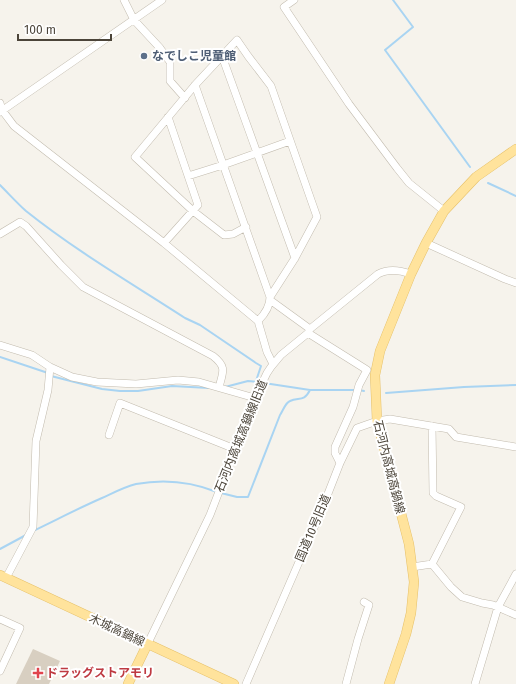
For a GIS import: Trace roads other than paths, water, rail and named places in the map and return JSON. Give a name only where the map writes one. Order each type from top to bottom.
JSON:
[{"type":"main road","name":"石河内高城高鍋線","points":[[389,684],[406,634],[411,613],[414,582],[409,544],[377,421],[375,375],[380,351],[411,274],[444,210],[476,177],[516,149]]},
{"type":"main road","name":"木城高鍋線","points":[[3,576],[234,684]]},
{"type":"main road","points":[[128,684],[148,645]]},
{"type":"street","points":[[124,0],[134,20],[160,48],[170,62],[170,81],[185,98]]},
{"type":"street","points":[[162,0],[1,108],[14,126],[164,243],[258,321],[273,364]]},
{"type":"street","points":[[294,0],[283,4],[349,104],[409,183],[444,210]]},
{"type":"street","points":[[246,228],[233,234],[224,235],[193,211],[135,157],[195,85],[237,40],[271,86],[317,217],[295,258],[270,298]]},
{"type":"street","points":[[222,56],[295,258]]},
{"type":"street","points":[[195,85],[270,298],[270,304],[258,321]]},
{"type":"street","points":[[164,243],[198,205],[168,117]]},
{"type":"street","points":[[188,176],[290,141]]},
{"type":"street","points":[[0,234],[20,222],[26,226],[83,287],[213,356],[220,362],[224,369],[219,387]]},
{"type":"street","points":[[426,243],[516,283]]},
{"type":"street","name":"石河内高城高鍋線旧道","points":[[148,645],[210,514],[255,398],[273,364],[309,331],[378,274],[384,271],[399,270],[411,274]]},
{"type":"street","points":[[270,298],[309,331],[366,370],[359,385],[353,407],[335,447],[335,453],[340,463]]},
{"type":"street","points":[[0,345],[32,355],[50,367],[72,377],[97,382],[136,384],[178,380],[199,382],[255,398]]},
{"type":"street","points":[[3,576],[33,527],[36,441],[48,390],[50,367]]},
{"type":"street","points":[[109,435],[120,403],[235,449]]},
{"type":"street","name":"国道10号旧道","points":[[246,684],[322,509],[340,463],[357,428],[377,421],[390,419],[449,429],[456,437],[516,447]]},
{"type":"street","points":[[432,426],[433,493],[436,496],[461,507],[432,564]]},
{"type":"street","points":[[412,567],[432,564]]},
{"type":"street","points":[[432,564],[451,587],[462,597],[498,607],[516,615]]},
{"type":"street","points":[[475,684],[498,607],[516,574]]},
{"type":"street","points":[[346,684],[369,605],[364,602]]},
{"type":"street","points":[[0,619],[20,628],[0,668]]},
{"type":"waterway","points":[[393,0],[413,27],[385,50],[470,167]]},
{"type":"waterway","points":[[488,183],[516,196]]},
{"type":"waterway","points":[[0,185],[26,211],[64,240],[185,318],[200,325],[261,366],[256,381]]},
{"type":"waterway","points":[[0,357],[48,373]]},
{"type":"waterway","points":[[51,376],[102,389],[120,391],[138,391],[172,386],[209,388]]},
{"type":"waterway","points":[[225,387],[248,381],[260,382]]},
{"type":"waterway","points":[[264,383],[310,390],[355,390]]},
{"type":"waterway","points":[[386,393],[516,385]]},
{"type":"waterway","points":[[221,493],[237,497],[248,497],[284,407],[290,401],[303,398],[310,390]]},
{"type":"waterway","points":[[359,390],[364,391]]},
{"type":"waterway","points":[[33,531],[114,492],[136,484],[146,482],[177,482],[198,486],[217,492]]},
{"type":"waterway","points":[[0,549],[26,535]]},
{"type":"place","name":"なでしこ児童館","points":[[144,56]]},
{"type":"place","name":"ドラッグストアモリ","points":[[38,673]]}]
